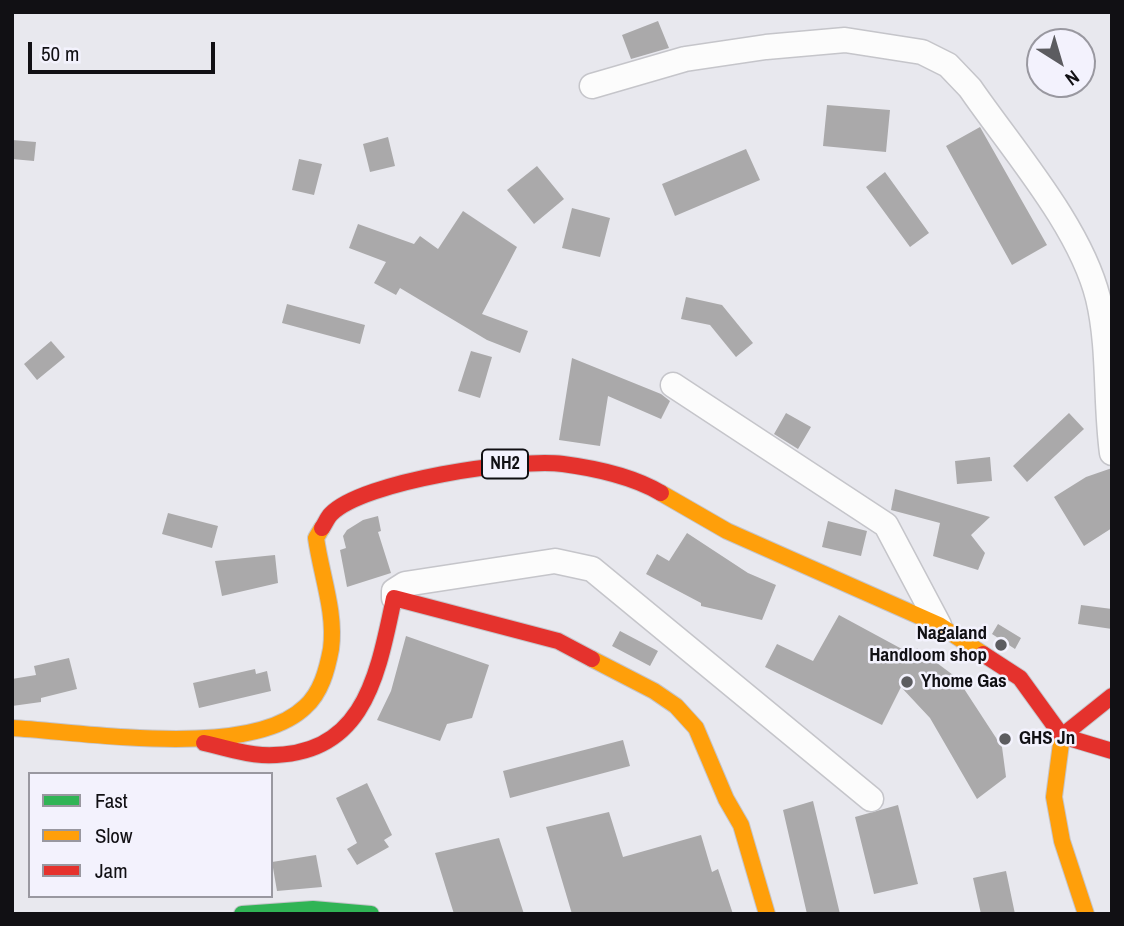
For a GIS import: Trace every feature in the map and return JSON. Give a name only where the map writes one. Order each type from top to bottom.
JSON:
[{"type":"main road","name":"NH2","points":[[12,727],[191,740],[251,735],[282,724],[302,710],[320,688],[331,650],[331,618],[316,538],[331,514],[354,500],[418,480],[496,464],[563,464],[646,484],[727,531],[939,625],[1020,678],[1062,736]]},
{"type":"main road","points":[[191,740],[262,755],[304,754],[339,738],[353,723],[369,689],[382,655],[394,598],[558,641],[654,691],[676,706],[696,728],[726,799],[741,825],[767,914]]},
{"type":"main road","points":[[1086,914],[1062,841],[1054,797],[1062,736],[1112,696]]},
{"type":"main road","points":[[1062,736],[1112,751]]},
{"type":"main road","points":[[242,914],[313,909],[371,914]]},
{"type":"street","points":[[592,86],[685,59],[766,47],[845,40],[922,52],[948,65],[970,88],[1083,256],[1098,300],[1102,325],[1112,453]]},
{"type":"street","points":[[673,385],[886,525],[939,625]]},
{"type":"street","points":[[394,598],[394,591],[405,584],[555,561],[592,569],[871,799]]},
{"type":"building","points":[[658,21],[669,48],[631,59],[622,35]]},
{"type":"building","points":[[827,105],[890,110],[886,152],[823,146]]},
{"type":"building","points":[[980,127],[1047,245],[1012,265],[946,146]]},
{"type":"building","points":[[388,137],[395,166],[370,172],[363,144]]},
{"type":"building","points":[[12,140],[36,142],[34,161],[12,159]]},
{"type":"building","points":[[746,149],[760,180],[675,216],[662,184]]},
{"type":"building","points":[[299,159],[322,164],[314,195],[292,190]]},
{"type":"building","points":[[537,166],[564,199],[534,224],[507,190]]},
{"type":"building","points":[[885,172],[929,233],[910,247],[866,187]]},
{"type":"building","points":[[572,208],[610,218],[600,257],[562,248]]},
{"type":"building","points":[[463,211],[517,247],[482,314],[528,331],[520,353],[487,340],[400,288],[396,295],[374,283],[386,262],[349,248],[358,224],[414,244],[420,236],[438,249]]},
{"type":"building","points":[[686,297],[722,305],[753,343],[736,357],[710,325],[681,319]]},
{"type":"building","points":[[287,304],[365,325],[360,344],[282,323]]},
{"type":"building","points":[[51,341],[65,357],[37,380],[24,364]]},
{"type":"building","points":[[471,351],[492,357],[480,398],[458,391]]},
{"type":"building","points":[[572,358],[661,394],[670,401],[661,419],[608,396],[600,446],[559,440]]},
{"type":"building","points":[[786,413],[811,427],[798,449],[774,434]]},
{"type":"building","points":[[1069,413],[1084,429],[1027,482],[1013,466]]},
{"type":"building","points":[[990,457],[992,481],[957,484],[955,461]]},
{"type":"building","points":[[1112,468],[1112,528],[1084,546],[1054,497],[1086,477]]},
{"type":"building","points":[[895,489],[990,517],[971,535],[985,553],[978,570],[933,556],[940,523],[891,510]]},
{"type":"building","points":[[168,513],[218,526],[212,548],[162,534]]},
{"type":"building","points":[[378,516],[381,531],[378,532],[391,573],[347,587],[340,550],[346,548],[343,536],[347,530],[363,520]]},
{"type":"building","points":[[828,521],[867,531],[861,556],[822,547]]},
{"type":"building","points":[[687,533],[748,573],[776,585],[762,620],[701,606],[701,603],[646,574],[657,554],[669,561]]},
{"type":"building","points":[[275,555],[278,583],[222,596],[215,561]]},
{"type":"building","points":[[1081,605],[1112,609],[1112,629],[1078,624]]},
{"type":"building","points":[[839,615],[913,655],[917,648],[957,678],[1002,747],[1006,777],[977,799],[930,718],[901,687],[882,725],[765,667],[777,644],[813,661]]},
{"type":"building","points":[[998,624],[1021,638],[1015,649],[992,634]]},
{"type":"building","points":[[620,631],[658,651],[650,666],[612,646]]},
{"type":"building","points":[[406,636],[489,665],[472,718],[447,724],[440,741],[377,720],[391,691]]},
{"type":"building","points":[[69,658],[77,689],[41,698],[41,702],[12,706],[12,679],[36,675],[34,666]]},
{"type":"building","points":[[255,669],[256,674],[267,671],[271,691],[199,708],[193,683]]},
{"type":"building","points":[[623,740],[630,766],[510,798],[503,771]]},
{"type":"building","points":[[367,783],[392,835],[384,840],[389,847],[357,865],[347,849],[357,843],[336,798]]},
{"type":"building","points":[[813,801],[840,914],[807,914],[783,810]]},
{"type":"building","points":[[898,805],[918,884],[874,894],[855,817]]},
{"type":"building","points":[[609,812],[623,857],[701,835],[712,872],[718,869],[733,914],[572,914],[546,827]]},
{"type":"building","points":[[499,838],[524,914],[454,914],[435,853]]},
{"type":"building","points":[[316,855],[322,887],[277,891],[273,862]]},
{"type":"building","points":[[1006,871],[1015,914],[981,914],[973,878]]},
{"type":"traffic: fast","points":[[242,914],[313,909],[371,914]]},
{"type":"traffic: slow","points":[[661,493],[727,531],[939,625],[983,654]]},
{"type":"traffic: slow","points":[[12,728],[123,737],[208,738],[246,733],[280,723],[305,707],[319,688],[331,649],[330,608],[316,538],[322,528]]},
{"type":"traffic: slow","points":[[592,659],[654,691],[676,706],[696,728],[726,799],[741,825],[767,914]]},
{"type":"traffic: slow","points":[[1062,736],[1054,797],[1062,841],[1086,914]]},
{"type":"traffic: jam","points":[[322,528],[331,514],[348,502],[374,491],[478,468],[563,464],[614,474],[661,493]]},
{"type":"traffic: jam","points":[[204,743],[262,755],[296,753],[323,744],[344,728],[360,708],[371,684],[394,598],[558,641],[592,659]]},
{"type":"traffic: jam","points":[[983,654],[1020,678],[1062,736],[1112,751]]},
{"type":"traffic: jam","points":[[1062,736],[1112,696]]},
{"type":"place","name":"Nagaland Handloom shop","points":[[1001,645]]},
{"type":"place","name":"Yhome Gas","points":[[907,682]]},
{"type":"place","name":"GHS Jn","points":[[1005,739]]}]
